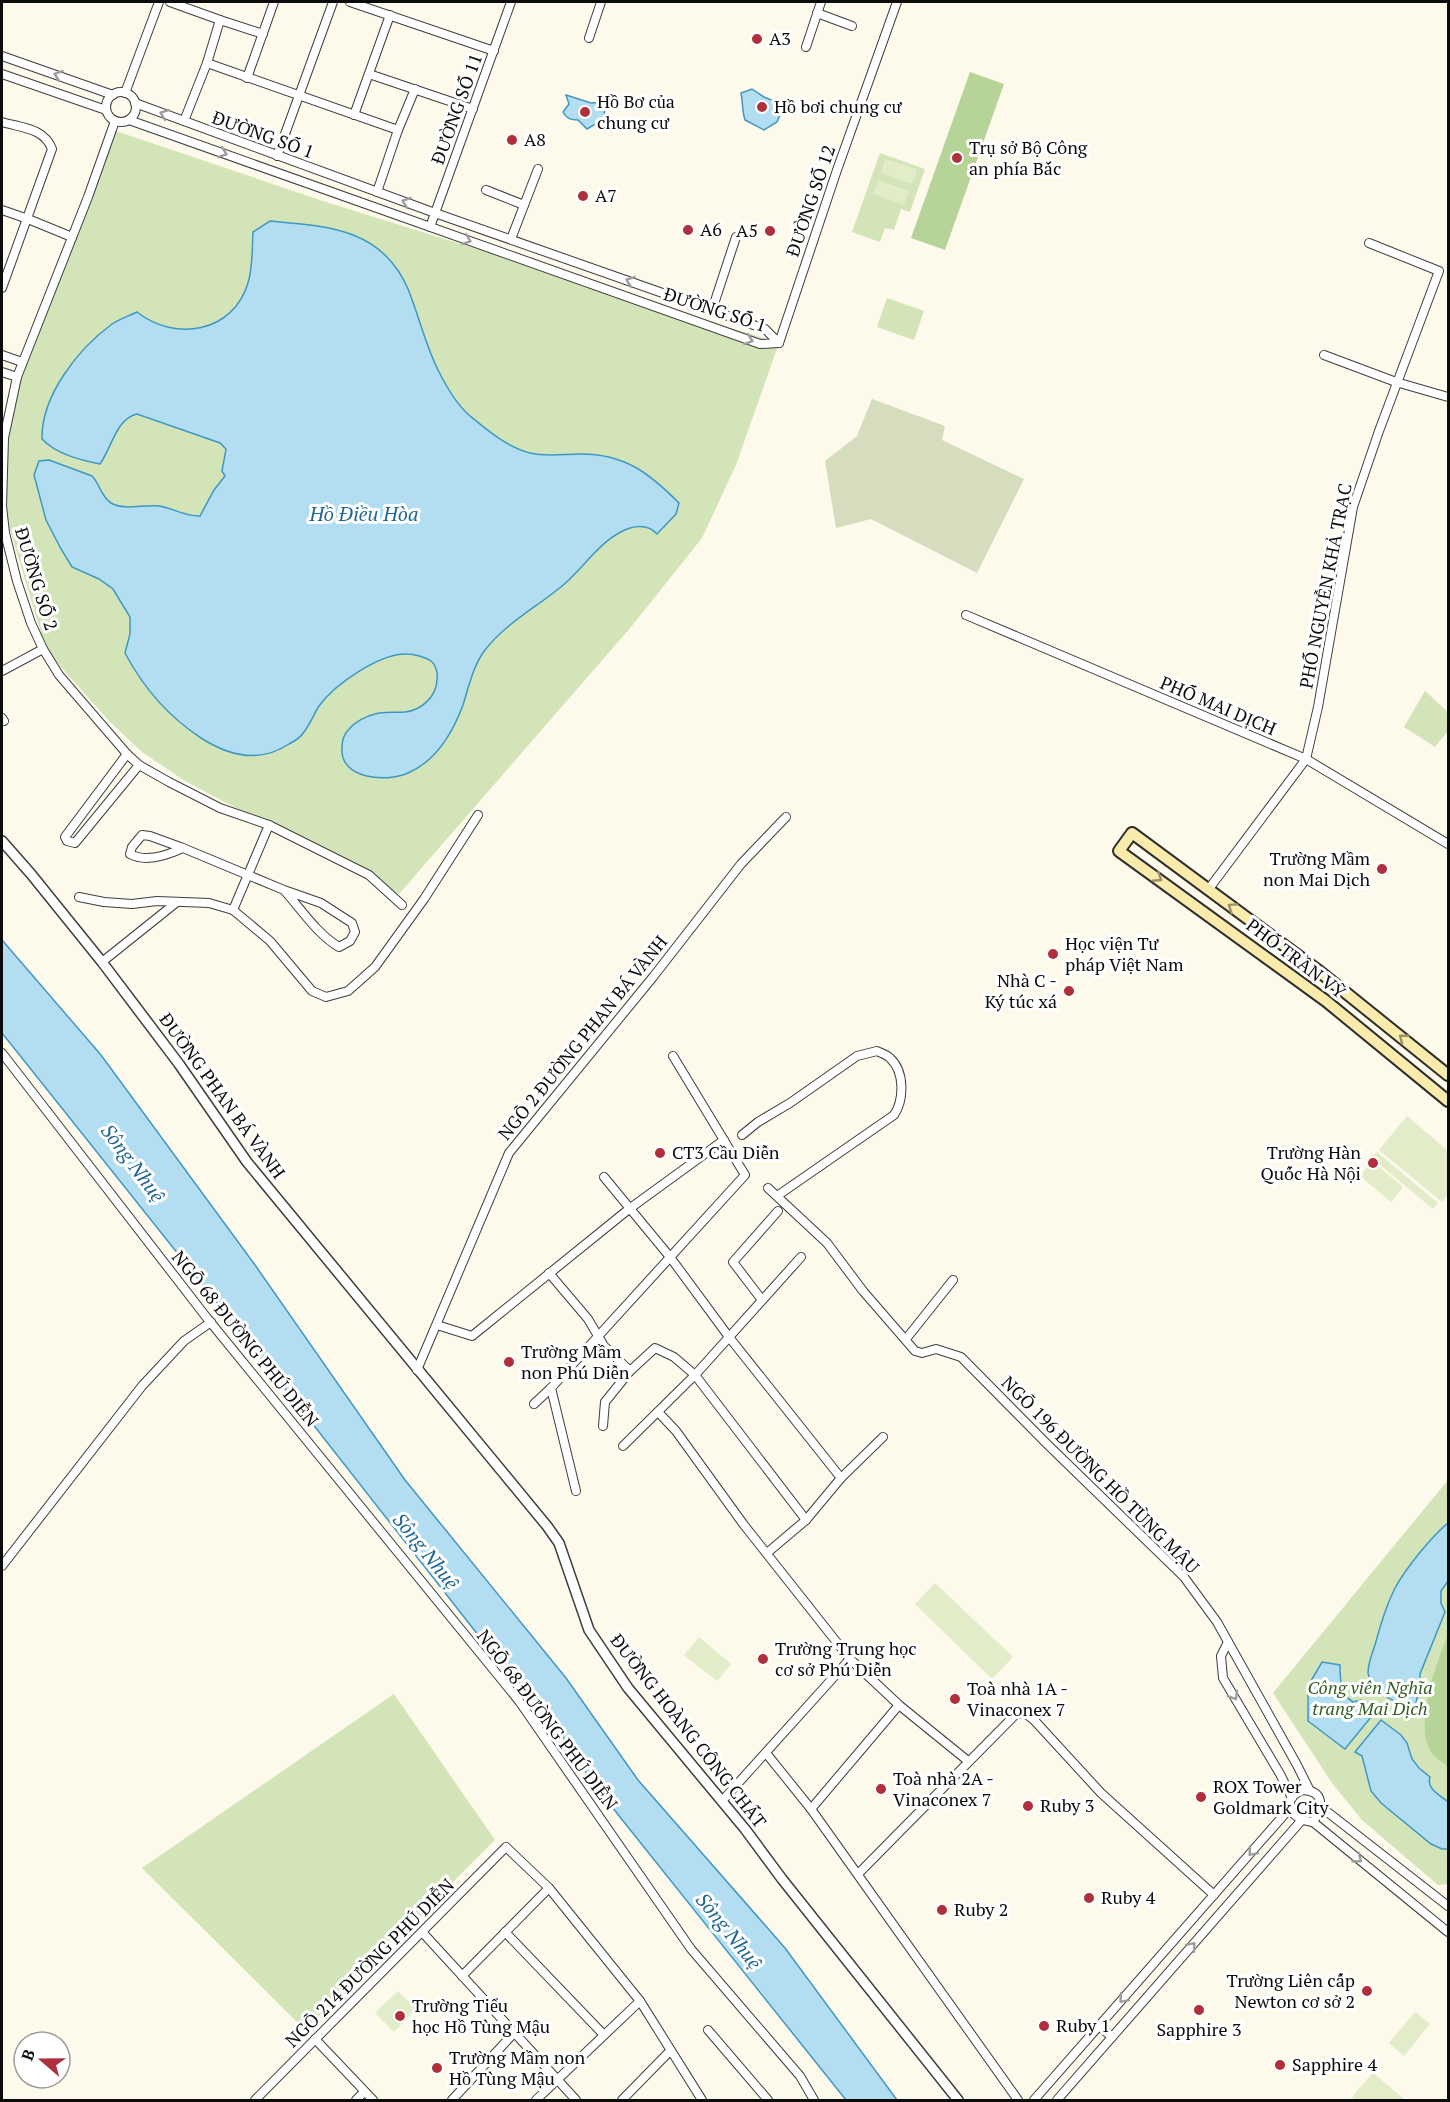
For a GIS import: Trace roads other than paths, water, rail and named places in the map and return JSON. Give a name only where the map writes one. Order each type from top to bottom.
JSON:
[{"type":"main road","name":"PHỐ TRẦN VỸ","points":[[1449,1076],[1320,972],[1132,833],[1119,851],[1326,1001],[1449,1101]]},
{"type":"main road","points":[[1197,906],[1208,890]]},
{"type":"street","points":[[125,93],[159,2]]},
{"type":"street","points":[[170,2],[263,34]]},
{"type":"street","points":[[247,78],[274,2]]},
{"type":"street","points":[[277,156],[333,2]]},
{"type":"street","points":[[350,2],[494,51]]},
{"type":"street","name":"ĐƯỜNG SỐ 11","points":[[430,227],[511,2]]},
{"type":"street","points":[[589,38],[601,2]]},
{"type":"street","points":[[806,47],[821,2]]},
{"type":"street","name":"ĐƯỜNG SỐ 12","points":[[779,343],[897,2]]},
{"type":"street","points":[[817,13],[852,26]]},
{"type":"street","points":[[354,115],[390,15]]},
{"type":"street","points":[[184,121],[207,63],[220,20]]},
{"type":"street","points":[[2,56],[113,95],[125,93],[130,95],[135,103],[134,114],[129,120],[115,121],[109,117],[106,110],[107,102],[113,95]]},
{"type":"street","points":[[207,63],[398,130]]},
{"type":"street","points":[[2,74],[106,110]]},
{"type":"street","points":[[369,74],[473,109]]},
{"type":"street","points":[[377,192],[415,89]]},
{"type":"street","name":"ĐƯỜNG SỐ 1","points":[[135,103],[435,213],[765,329],[779,343]]},
{"type":"street","name":"ĐƯỜNG SỐ 1","points":[[129,120],[760,344],[779,343]]},
{"type":"street","name":"ĐƯỜNG SỐ 2","points":[[115,121],[22,362],[4,438],[2,506],[5,533],[31,623],[59,675],[139,765],[220,808],[268,825],[369,875],[402,906]]},
{"type":"street","points":[[2,122],[47,137],[52,149],[2,288]]},
{"type":"street","points":[[511,239],[538,169]]},
{"type":"street","points":[[486,190],[524,205]]},
{"type":"street","points":[[2,210],[72,237]]},
{"type":"street","points":[[712,310],[736,237]]},
{"type":"street","name":"PHỐ NGUYỄN KHẢ TRẠC","points":[[1208,890],[1306,759],[1318,707],[1353,507],[1396,382],[1424,315],[1439,271],[1369,243]]},
{"type":"street","points":[[1324,355],[1396,382],[1449,397]]},
{"type":"street","points":[[2,356],[22,362]]},
{"type":"street","points":[[2,372],[17,377]]},
{"type":"street","name":"PHỐ MAI DỊCH","points":[[966,615],[1306,759],[1449,844]]},
{"type":"street","points":[[2,671],[43,649]]},
{"type":"street","points":[[127,754],[65,837],[67,841],[75,843],[139,765]]},
{"type":"street","points":[[79,897],[132,904],[209,903],[233,910],[270,941],[312,991],[326,997],[348,991],[375,967],[424,899],[478,815]]},
{"type":"street","name":"NGÕ 2 ĐƯỜNG PHAN BÁ VÀNH","points":[[417,1370],[509,1154],[653,977],[741,864],[786,817]]},
{"type":"street","points":[[233,910],[268,825]]},
{"type":"street","points":[[183,848],[168,855],[151,858],[137,858],[130,854],[136,840],[142,835],[183,848],[321,903],[352,923],[355,932],[350,941],[339,947],[332,943],[284,890]]},
{"type":"street","name":"ĐƯỜNG PHAN BÁ VÀNH","points":[[2,841],[102,962],[179,1064],[247,1162],[417,1370]]},
{"type":"street","points":[[102,962],[177,902]]},
{"type":"street","points":[[742,1135],[857,1056],[877,1051],[891,1059],[897,1071],[902,1093],[900,1106],[894,1115],[777,1196]]},
{"type":"street","name":"NGÕ 68 ĐƯỜNG PHÚ DIỄN","points":[[2,1053],[211,1322],[519,1701],[691,1949],[800,2076],[814,2100]]},
{"type":"street","points":[[534,1404],[745,1175],[673,1056]]},
{"type":"street","points":[[437,1325],[472,1336],[630,1209],[724,1140]]},
{"type":"street","points":[[604,1177],[841,1478]]},
{"type":"street","points":[[768,1188],[827,1243],[863,1291],[906,1339],[953,1280]]},
{"type":"street","points":[[762,1300],[732,1262],[778,1211]]},
{"type":"street","points":[[623,1446],[695,1375],[801,1257]]},
{"type":"street","points":[[549,1273],[588,1319],[604,1346],[630,1371]]},
{"type":"street","points":[[2,1566],[142,1386],[184,1341],[211,1322]]},
{"type":"street","name":"NGÕ 196 ĐƯỜNG HỒ TÙNG MẬU","points":[[906,1339],[915,1351],[922,1353],[936,1349],[961,1358],[1184,1577],[1217,1622],[1298,1765],[1310,1791]]},
{"type":"street","points":[[603,1426],[605,1402],[630,1371],[655,1348],[674,1357],[695,1375],[806,1520]]},
{"type":"street","name":"ĐƯỜNG HOÀNG CÔNG CHẤT","points":[[417,1370],[559,1543],[589,1630],[628,1688],[722,1801],[958,2100]]},
{"type":"street","points":[[551,1388],[576,1491]]},
{"type":"street","points":[[658,1412],[676,1431],[766,1553],[850,1659],[899,1705],[968,1761]]},
{"type":"street","points":[[766,1553],[806,1520],[841,1478],[883,1437]]},
{"type":"street","points":[[1228,1642],[1221,1656],[1223,1678],[1292,1798]]},
{"type":"street","points":[[722,1801],[850,1659]]},
{"type":"street","points":[[811,1809],[899,1705]]},
{"type":"street","points":[[858,1874],[1016,1714],[1025,1713],[1101,1793],[1214,1895]]},
{"type":"street","points":[[766,1753],[811,1809],[1018,2100]]},
{"type":"street","points":[[1034,2100],[1290,1808],[1292,1798],[1296,1793],[1303,1790],[1316,1794],[1321,1807],[1449,1906]]},
{"type":"street","points":[[1313,1822],[1321,1807]]},
{"type":"street","points":[[1290,1808],[1295,1818],[1313,1822],[1449,1932]]},
{"type":"street","points":[[1057,2100],[1301,1821]]},
{"type":"street","name":"NGÕ 214 ĐƯỜNG PHÚ DIỄN","points":[[255,2100],[506,1847],[549,1888]]},
{"type":"street","points":[[462,1976],[549,1888],[640,2001],[702,2100]]},
{"type":"street","points":[[505,1932],[604,2035]]},
{"type":"street","points":[[423,1933],[576,2100]]},
{"type":"street","points":[[536,2100],[640,2001]]},
{"type":"street","points":[[1099,2026],[1112,2037]]},
{"type":"street","points":[[708,2030],[768,2100]]},
{"type":"street","points":[[452,2100],[514,2033]]},
{"type":"street","points":[[315,2039],[373,2100]]},
{"type":"street","points":[[622,2100],[670,2051]]},
{"type":"street","points":[[356,2100],[364,2092]]},
{"type":"water","name":"Hồ bơi chung cư","points":[[752,89],[779,103],[782,110],[777,122],[764,130],[745,120],[741,93]]},
{"type":"water","name":"Hồ Bơ của chung cư","points":[[566,95],[591,103],[605,102],[604,119],[587,129],[578,120],[568,118],[563,112],[569,104]]},
{"type":"water","name":"Hồ Điều Hòa","points":[[270,221],[312,225],[351,234],[368,242],[383,253],[397,269],[408,289],[429,350],[448,388],[464,411],[498,437],[513,447],[536,454],[611,457],[646,474],[679,503],[676,514],[657,534],[648,528],[638,527],[620,532],[611,538],[562,586],[493,640],[477,663],[463,705],[449,735],[427,761],[418,768],[399,776],[377,778],[356,772],[343,758],[343,739],[351,726],[364,718],[378,713],[411,711],[423,705],[431,696],[436,685],[437,672],[431,661],[413,655],[396,655],[359,671],[326,697],[301,736],[278,750],[255,756],[222,749],[201,738],[178,721],[140,678],[125,653],[130,634],[130,617],[113,589],[99,579],[72,567],[46,520],[34,475],[39,461],[49,460],[92,476],[105,497],[116,505],[159,506],[200,516],[214,490],[225,476],[222,471],[226,449],[220,443],[137,414],[130,417],[119,428],[100,464],[84,461],[54,449],[42,439],[43,423],[55,390],[64,375],[87,346],[115,322],[137,312],[168,327],[201,328],[230,313],[240,300],[250,277],[253,232]]},
{"type":"water","name":"Sông Nhuệ","points":[[2,940],[101,1055],[255,1265],[405,1480],[566,1678],[638,1780],[785,1948],[897,2100],[846,2100],[592,1782],[548,1714],[493,1654],[2,1033]]},
{"type":"water","points":[[1448,1523],[1448,1581],[1441,1591],[1441,1603],[1445,1612],[1420,1674],[1416,1703],[1409,1708],[1384,1695],[1373,1685],[1368,1673],[1369,1662],[1395,1588],[1419,1553]]},
{"type":"water","points":[[1322,1662],[1340,1665],[1345,1695],[1353,1702],[1361,1700],[1376,1711],[1345,1749],[1308,1721],[1308,1686]]},
{"type":"water","points":[[1381,1720],[1401,1735],[1407,1743],[1412,1759],[1430,1777],[1432,1788],[1448,1802],[1448,1849],[1431,1844],[1381,1803],[1371,1791],[1362,1756],[1355,1752]]},
{"type":"place","name":"A3","points":[[757,39]]},
{"type":"place","name":"Hồ bơi chung cư","points":[[762,107]]},
{"type":"place","name":"Hồ Bơ của chung cư","points":[[585,112]]},
{"type":"place","name":"A8","points":[[512,140]]},
{"type":"place","name":"Trụ sở Bộ Công an phía Bắc","points":[[957,158]]},
{"type":"place","name":"A7","points":[[583,196]]},
{"type":"place","name":"A6","points":[[688,230]]},
{"type":"place","name":"A5","points":[[770,231]]},
{"type":"place","name":"Trường Mầm non Mai Dịch","points":[[1382,869]]},
{"type":"place","name":"Học viện Tư pháp Việt Nam","points":[[1053,954]]},
{"type":"place","name":"Nhà C - Ký túc xá","points":[[1069,991]]},
{"type":"place","name":"CT3 Cầu Diễn","points":[[660,1153]]},
{"type":"place","name":"Trường Hàn Quốc Hà Nội","points":[[1373,1163]]},
{"type":"place","name":"Trường Mầm non Phú Diễn","points":[[509,1362]]},
{"type":"place","name":"Trường Trung học cơ sở Phú Diễn","points":[[763,1659]]},
{"type":"place","name":"Toà nhà 1A - Vinaconex 7","points":[[955,1699]]},
{"type":"place","name":"Toà nhà 2A - Vinaconex 7","points":[[881,1789]]},
{"type":"place","name":"ROX Tower Goldmark City","points":[[1201,1797]]},
{"type":"place","name":"Ruby 3","points":[[1028,1806]]},
{"type":"place","name":"Ruby 4","points":[[1089,1898]]},
{"type":"place","name":"Ruby 2","points":[[942,1910]]},
{"type":"place","name":"Trường Liên cấp Newton cơ sở 2","points":[[1367,1991]]},
{"type":"place","name":"Sapphire 3","points":[[1199,2010]]},
{"type":"place","name":"Trường Tiểu học Hồ Tùng Mậu","points":[[400,2016]]},
{"type":"place","name":"Ruby 1","points":[[1044,2026]]},
{"type":"place","name":"Sapphire 4","points":[[1280,2065]]},
{"type":"place","name":"Trường Mầm non Hồ Tùng Mậu","points":[[437,2068]]},
{"type":"park label","name":"Công viên Nghĩa trang Mai Dịch","points":[[1370,1698]]}]
